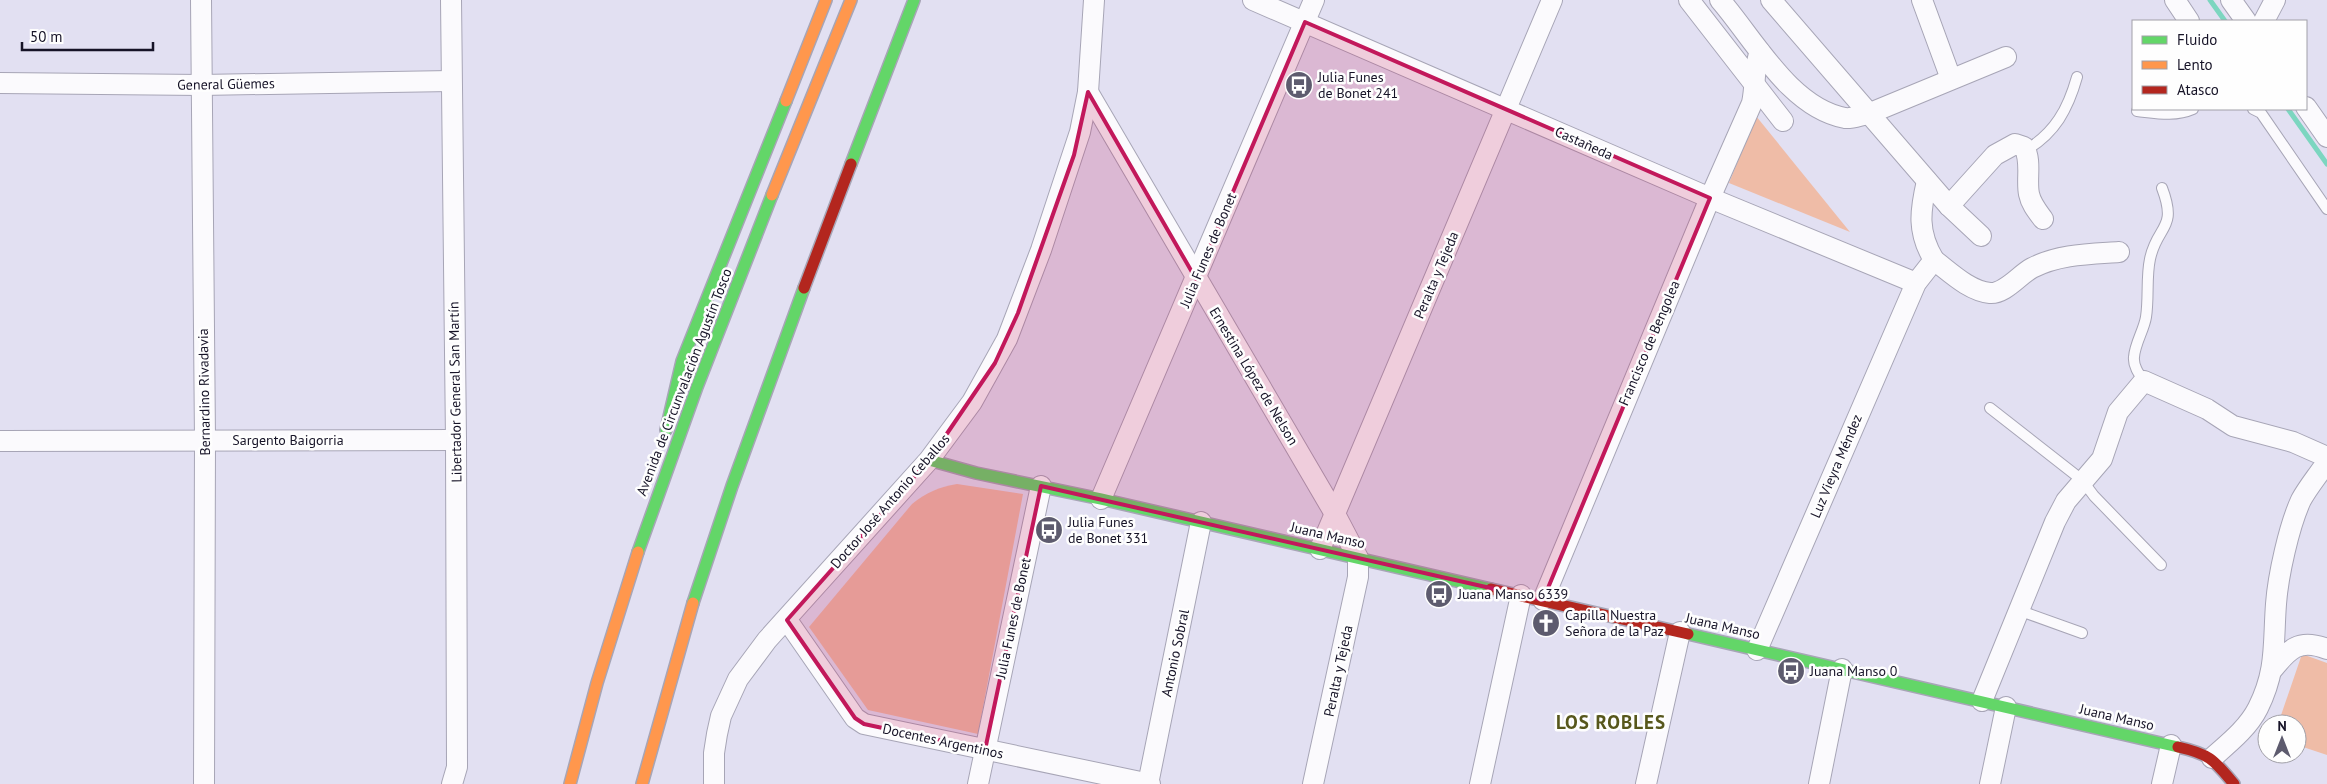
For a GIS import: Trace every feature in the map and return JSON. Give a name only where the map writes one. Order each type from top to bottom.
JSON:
[{"type":"main road","points":[[639,549],[682,361],[826,0]]},
{"type":"main road","name":"Avenida de Circunvalación Agustín Tosco","points":[[570,784],[604,660],[639,549],[705,368],[851,0]]},
{"type":"main road","points":[[642,784],[684,630],[734,478],[914,0]]},
{"type":"main road","points":[[885,77],[926,0]]},
{"type":"main road","name":"Juana Manso","points":[[929,460],[976,473],[1202,522],[2198,751],[2212,758],[2234,784]]},
{"type":"street","name":"Bernardino Rivadavia","points":[[201,0],[205,440],[204,784]]},
{"type":"street","name":"Libertador General San Martín","points":[[451,0],[456,440],[457,768],[452,784]]},
{"type":"street","name":"Doctor José Antonio Ceballos","points":[[714,784],[714,753],[717,734],[729,697],[752,660],[929,460],[972,402],[1007,339],[1074,155],[1088,92],[1094,0]]},
{"type":"street","name":"Castañeda","points":[[1253,0],[1710,198],[1916,283]]},
{"type":"street","name":"Julia Funes de Bonet","points":[[1100,499],[1196,279],[1314,0]]},
{"type":"street","name":"Peralta y Tejeda","points":[[1320,549],[1552,0]]},
{"type":"street","points":[[1689,0],[1783,121]]},
{"type":"street","points":[[1770,0],[1949,206],[1981,236]]},
{"type":"street","points":[[1922,0],[1951,79]]},
{"type":"street","points":[[2174,0],[2188,20]]},
{"type":"street","points":[[2231,0],[2245,20]]},
{"type":"street","points":[[2265,20],[2275,0]]},
{"type":"street","points":[[1709,25],[1726,2],[1760,52],[1802,99],[1826,112],[1847,118],[1868,114],[2006,57]]},
{"type":"street","name":"Francisco de Bengolea","points":[[1543,600],[1710,198],[1752,103],[1756,87],[1756,63],[1760,52]]},
{"type":"street","name":"General Güemes","points":[[0,83],[201,85],[452,81]]},
{"type":"street","name":"Ernestina López de Nelson","points":[[1088,92],[1335,514],[1358,558]]},
{"type":"street","points":[[2307,108],[2327,137]]},
{"type":"street","points":[[1949,206],[1995,155],[2015,144],[2024,147],[2026,150],[2029,194],[2033,205],[2043,219]]},
{"type":"street","points":[[1927,181],[1921,208],[1925,245],[1934,260],[1969,286],[1988,293],[1998,293],[2032,268],[2050,261],[2080,254],[2119,252]]},
{"type":"street","name":"Luz Vieyra Méndez","points":[[1757,650],[1916,283],[1934,260]]},
{"type":"street","points":[[1982,701],[2048,535],[2066,501],[2082,480],[2102,459],[2118,412],[2144,381],[2208,409],[2233,426],[2293,442],[2327,457]]},
{"type":"street","name":"Sargento Baigorria","points":[[0,441],[456,440]]},
{"type":"street","points":[[2212,758],[2244,729],[2257,710],[2272,670],[2279,581],[2300,502],[2322,469],[2327,466]]},
{"type":"street","name":"Julia Funes de Bonet","points":[[978,784],[1041,486]]},
{"type":"street","name":"Antonio Sobral","points":[[1149,784],[1202,522]]},
{"type":"street","name":"Peralta y Tejeda","points":[[1313,784],[1358,577],[1358,558]]},
{"type":"street","points":[[1480,784],[1520,595]]},
{"type":"street","points":[[2276,610],[2293,631],[2322,647]]},
{"type":"street","name":"Docentes Argentinos","points":[[786,620],[855,718],[864,724],[1149,784]]},
{"type":"street","points":[[1646,784],[1680,632]]},
{"type":"street","points":[[2272,670],[2286,654],[2298,646],[2322,647]]},
{"type":"street","points":[[1819,784],[1842,669]]},
{"type":"street","points":[[1990,784],[2006,707]]},
{"type":"street","points":[[2162,784],[2171,745]]},
{"type":"lane","points":[[2026,150],[2041,141],[2059,122],[2071,100],[2077,77]]},
{"type":"lane","points":[[2137,110],[2164,114],[2191,110]]},
{"type":"lane","points":[[2255,110],[2261,114],[2327,208]]},
{"type":"lane","points":[[2144,381],[2137,370],[2134,358],[2146,318],[2149,261],[2152,250],[2165,228],[2169,213],[2162,188]]},
{"type":"lane","points":[[1990,408],[2082,480],[2094,496],[2161,565]]},
{"type":"lane","points":[[2018,610],[2082,633]]},
{"type":"highlighted area","points":[[1305,22],[1710,198],[1543,600],[1041,486],[985,750],[864,724],[855,718],[787,620],[929,460],[995,363],[1018,313],[1074,155],[1088,92],[1196,279]]},
{"type":"shaded area","points":[[1756,116],[1850,232],[1729,183]]},
{"type":"shaded area","points":[[957,484],[1023,494],[978,734],[868,710],[809,627],[912,504],[933,491]]},
{"type":"shaded area","points":[[2302,654],[2327,663],[2327,755],[2307,748],[2307,714],[2281,714]]},
{"type":"waterway","points":[[2210,0],[2224,20]]},
{"type":"waterway","points":[[2289,110],[2327,164]]},
{"type":"traffic: fast","points":[[851,164],[914,0]]},
{"type":"traffic: fast","points":[[666,430],[682,361],[786,101]]},
{"type":"traffic: fast","points":[[638,552],[697,387],[772,195]]},
{"type":"traffic: fast","points":[[693,603],[732,486],[804,288]]},
{"type":"traffic: fast","points":[[929,460],[976,473],[1101,499],[1491,589]]},
{"type":"traffic: fast","points":[[1688,634],[2178,747]]},
{"type":"traffic: slow","points":[[786,101],[826,0]]},
{"type":"traffic: slow","points":[[772,195],[851,0]]},
{"type":"traffic: slow","points":[[570,784],[597,683],[638,552]]},
{"type":"traffic: slow","points":[[642,784],[693,603]]},
{"type":"traffic: jam","points":[[804,288],[851,164]]},
{"type":"traffic: jam","points":[[1491,589],[1688,634]]},
{"type":"traffic: jam","points":[[2178,747],[2205,755],[2234,784]]},
{"type":"place","name":"Julia Funes de Bonet 241","points":[[1299,85]]},
{"type":"place","name":"Julia Funes de Bonet 331","points":[[1049,530]]},
{"type":"place","name":"Juana Manso 6339","points":[[1439,594]]},
{"type":"place","name":"Capilla Nuestra Señora de la Paz","points":[[1546,623]]},
{"type":"place","name":"Juana Manso 0","points":[[1791,671]]},
{"type":"district","name":"LOS ROBLES","points":[[1611,722]]}]
